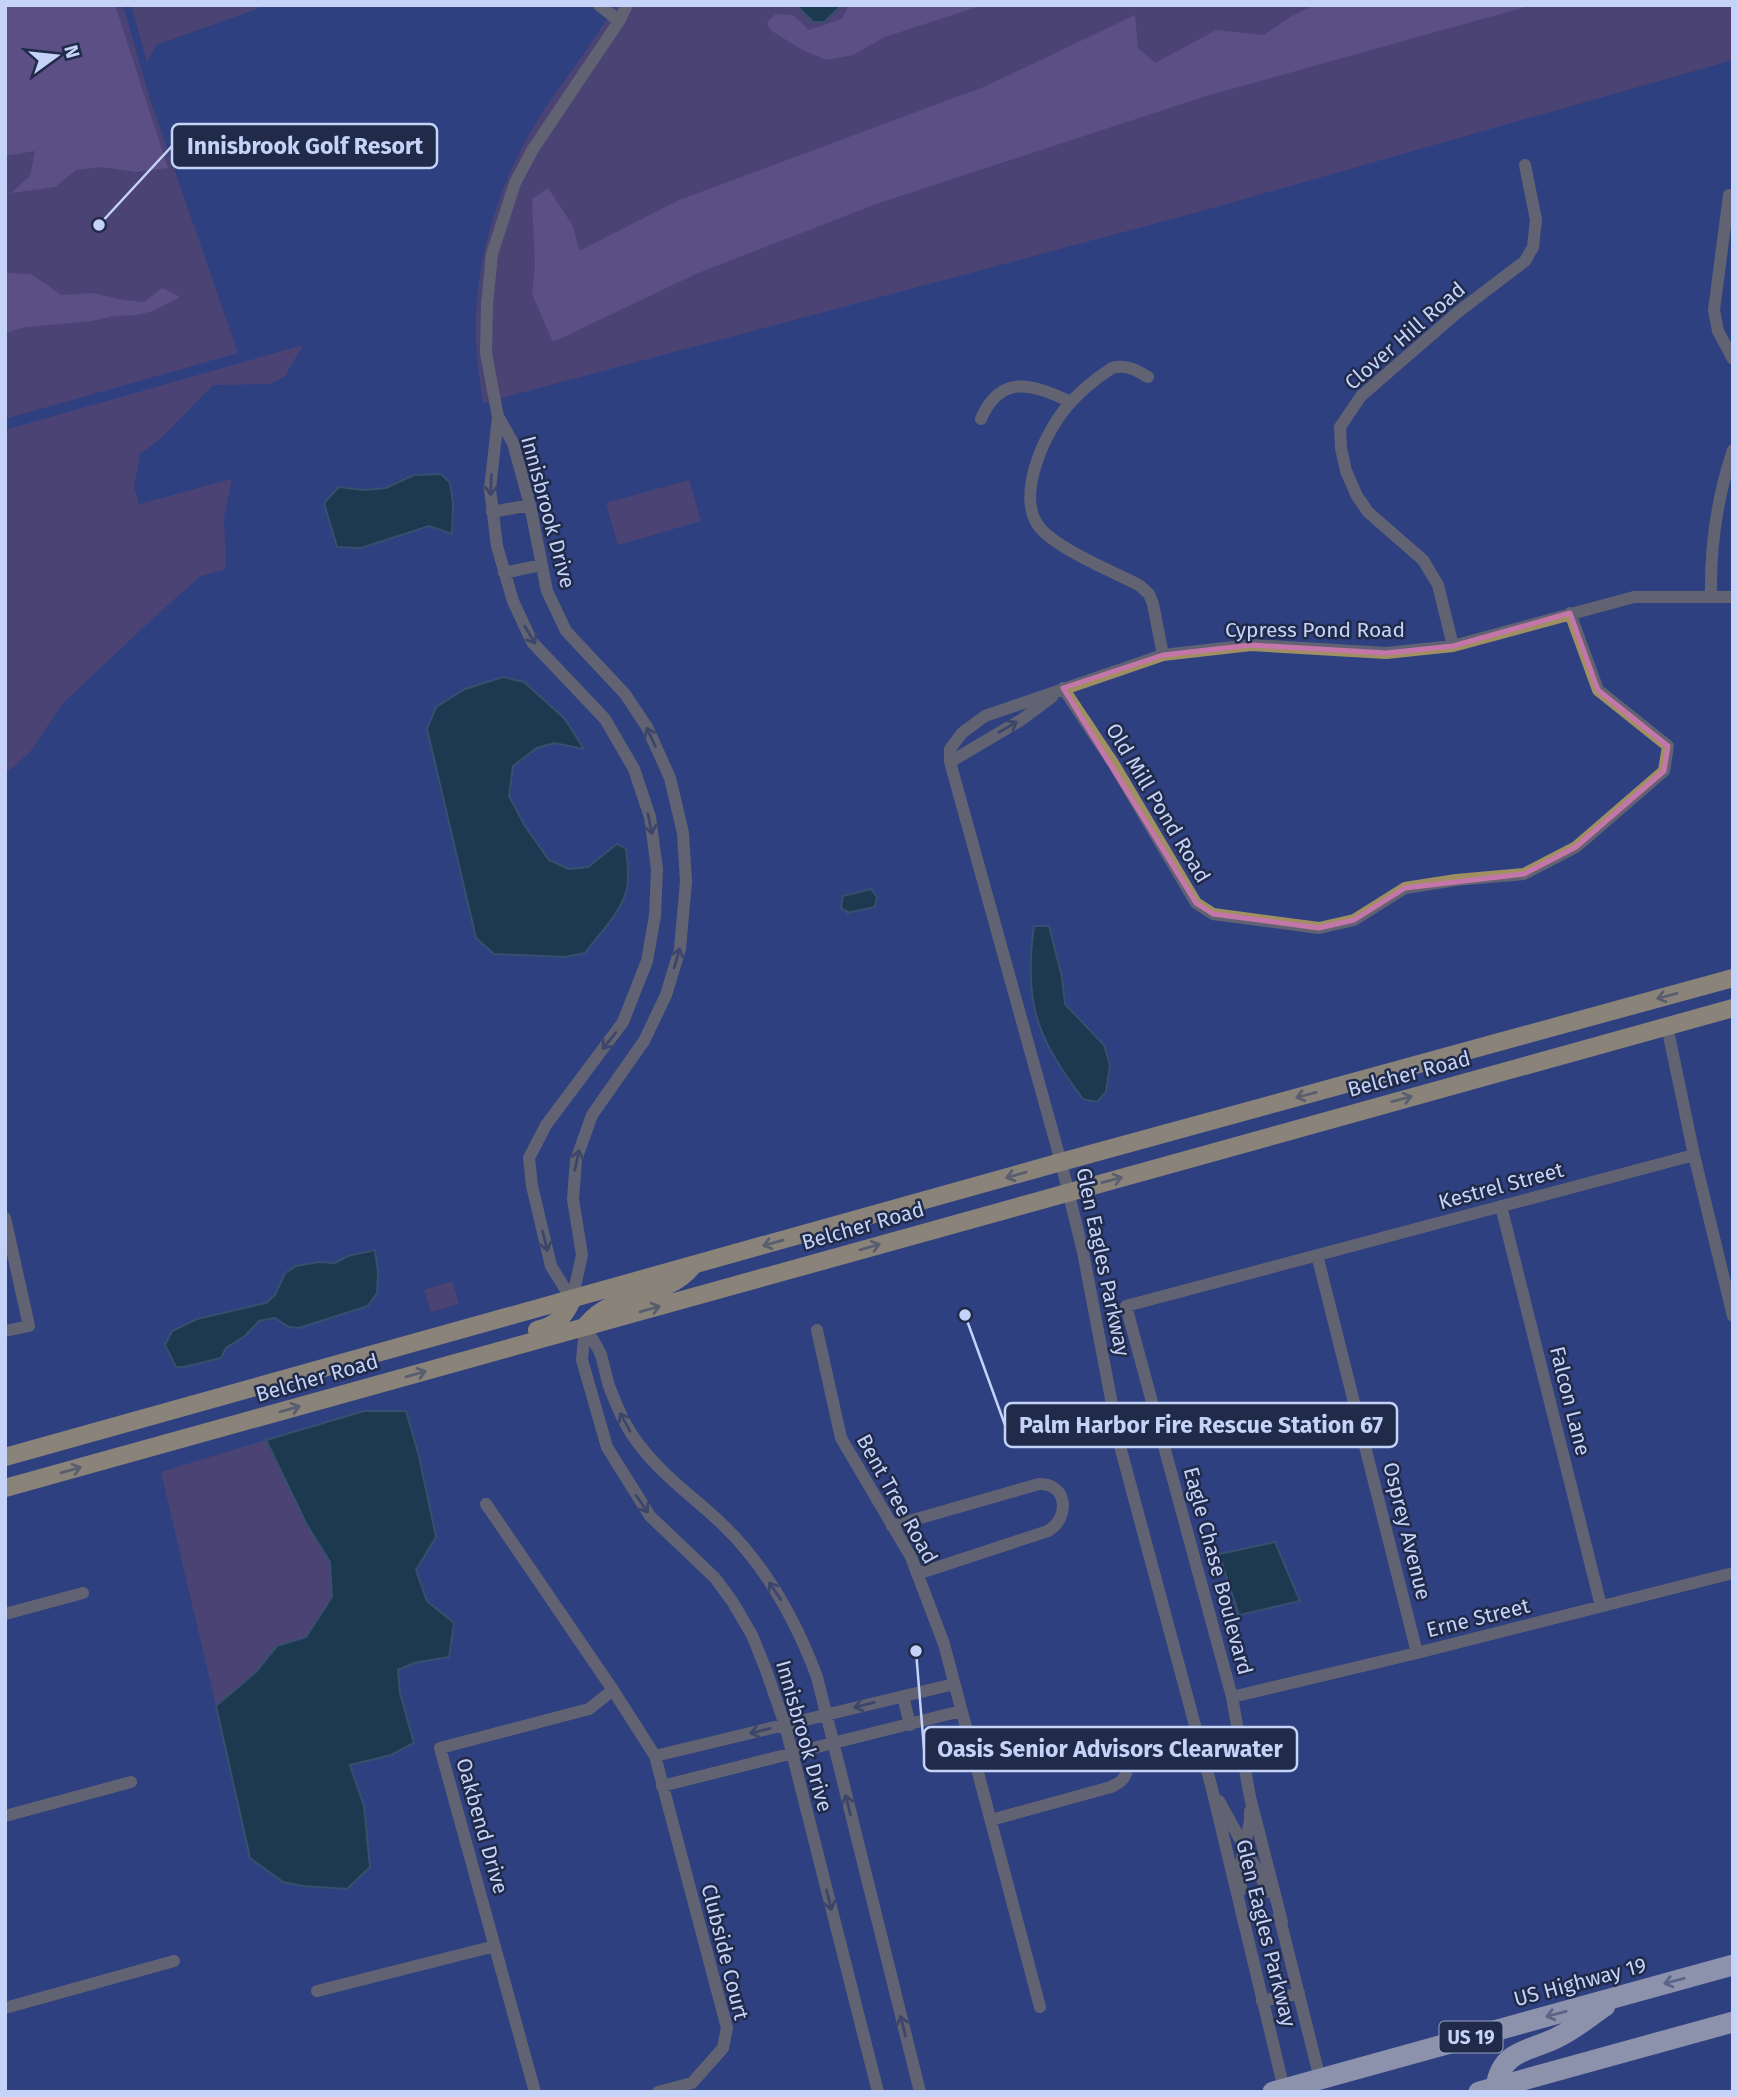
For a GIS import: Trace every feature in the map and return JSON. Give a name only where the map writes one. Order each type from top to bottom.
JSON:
[{"type":"highway","name":"US Highway 19","points":[[1316,2085],[1733,1965]]},
{"type":"highway","points":[[1488,2089],[1507,2062],[1520,2051],[1559,2037],[1622,1996]]},
{"type":"highway","points":[[1488,2089],[1733,2022]]},
{"type":"highway","name":"US 19","points":[[1282,2091],[1316,2085]]},
{"type":"main road","name":"Belcher Road","points":[[5,1457],[1733,978]]},
{"type":"main road","name":"Belcher Road","points":[[5,1488],[1733,1008]]},
{"type":"main road","points":[[585,1327],[595,1315],[618,1302],[668,1287],[682,1278],[693,1265]]},
{"type":"main road","points":[[463,1360],[490,1343],[552,1326],[566,1313],[572,1300]]},
{"type":"street","points":[[598,5],[619,21]]},
{"type":"street","name":"Innisbrook Drive","points":[[572,1300],[551,1266],[529,1158],[546,1125],[623,1022],[647,961],[655,916],[657,869],[650,817],[634,769],[606,719],[532,642],[513,601],[504,573],[497,546],[490,489],[498,417],[486,353],[487,305],[492,254],[515,183],[533,149],[627,5]]},
{"type":"street","name":"Clover Hill Road","points":[[1453,646],[1438,585],[1423,560],[1368,512],[1357,496],[1346,471],[1340,426],[1361,396],[1458,312],[1525,261],[1533,247],[1536,220],[1525,165]]},
{"type":"street","points":[[1733,196],[1729,195],[1714,310],[1718,331],[1733,359]]},
{"type":"street","points":[[1148,377],[1132,368],[1112,368],[1071,402],[1044,444],[1031,483],[1031,508],[1041,528],[1056,542],[1139,585],[1149,594],[1163,655]]},
{"type":"street","points":[[981,419],[991,400],[1012,387],[1034,387],[1071,402]]},
{"type":"street","name":"Innisbrook Drive","points":[[498,417],[513,443],[530,505],[547,592],[566,632],[625,694],[647,727],[670,778],[683,833],[686,881],[680,949],[666,995],[644,1041],[592,1115],[576,1160],[573,1199],[582,1255],[572,1300]]},
{"type":"street","points":[[1711,596],[1714,524],[1733,450]]},
{"type":"street","points":[[492,512],[530,505]]},
{"type":"street","points":[[504,573],[541,565]]},
{"type":"street","name":"Cypress Pond Road","points":[[950,755],[962,733],[985,716],[1163,655],[1251,645],[1386,653],[1453,646],[1634,597],[1733,597]]},
{"type":"street","name":"Old Mill Pond Road","points":[[1063,688],[1113,763],[1196,903],[1213,914],[1319,929],[1354,920],[1405,888],[1524,874],[1576,847],[1664,771],[1668,746],[1598,690],[1570,613]]},
{"type":"street","name":"Cypress Pond Road","points":[[950,755],[1021,720],[1063,688]]},
{"type":"street","name":"Glen Eagles Parkway","points":[[950,755],[1062,1162],[1086,1264],[1119,1446],[1210,1785],[1282,2091]]},
{"type":"street","points":[[1667,1026],[1694,1155],[1733,1316]]},
{"type":"street","name":"Kestrel Street","points":[[1317,1255],[1694,1155]]},
{"type":"street","name":"Falcon Lane","points":[[1501,1206],[1601,1606]]},
{"type":"street","points":[[5,1218],[29,1326],[5,1331]]},
{"type":"street","name":"Osprey Avenue","points":[[1317,1255],[1418,1653]]},
{"type":"street","name":"Eagle Chase Boulevard","points":[[1282,1922],[1250,1797],[1232,1697],[1126,1306],[1317,1255]]},
{"type":"street","name":"Innisbrook Drive","points":[[585,1327],[600,1354],[622,1418],[640,1447],[665,1475],[725,1527],[754,1560],[780,1598],[803,1641],[817,1677],[920,2092]]},
{"type":"street","name":"Innisbrook Drive","points":[[585,1327],[582,1360],[607,1447],[650,1516],[715,1578],[732,1601],[761,1658],[785,1725],[878,2092]]},
{"type":"street","name":"Bent Tree Road","points":[[817,1330],[841,1438],[911,1557],[944,1644],[1040,2007]]},
{"type":"street","points":[[892,1526],[1040,1484],[1047,1483],[1056,1489],[1064,1510],[1061,1521],[1048,1531],[917,1574]]},
{"type":"street","name":"Clubside Court","points":[[486,1504],[655,1756],[727,2028],[723,2048],[692,2083],[658,2092]]},
{"type":"street","name":"Erne Street","points":[[1232,1697],[1733,1573]]},
{"type":"street","points":[[5,1614],[83,1592]]},
{"type":"street","points":[[655,1756],[954,1684]]},
{"type":"street","name":"Oakbend Drive","points":[[536,2092],[440,1748],[589,1709],[613,1690]]},
{"type":"street","points":[[903,1696],[910,1725]]},
{"type":"street","points":[[662,1786],[961,1711]]},
{"type":"street","points":[[978,1768],[1100,1735],[1111,1735],[1123,1746],[1128,1756],[1127,1771],[1122,1780],[1111,1787],[991,1820]]},
{"type":"street","points":[[5,1816],[131,1782]]},
{"type":"street","name":"Glen Eagles Parkway","points":[[1210,1785],[1265,1883],[1282,1922],[1299,1993],[1316,2085]]},
{"type":"street","name":"Eagle Chase Boulevard","points":[[1244,1927],[1240,1868],[1250,1821],[1250,1797]]},
{"type":"street","points":[[317,1991],[495,1946]]},
{"type":"street","points":[[5,2008],[174,1961]]},
{"type":"street","points":[[1262,2001],[1299,1993]]},
{"type":"highlighted area","points":[[1570,613],[1598,690],[1668,746],[1664,771],[1576,847],[1524,874],[1405,888],[1354,920],[1319,928],[1213,914],[1196,903],[1063,688],[1163,655],[1251,645],[1386,653],[1453,646]]},
{"type":"shaded area","points":[[5,5],[123,5],[149,96],[238,353],[5,419]]},
{"type":"shaded area","points":[[5,5],[115,5],[168,168],[136,172],[102,167],[76,170],[55,187],[11,193],[30,176],[35,151],[5,156]]},
{"type":"shaded area","points":[[131,5],[268,5],[156,45],[147,62]]},
{"type":"shaded area","points":[[615,5],[1733,5],[1733,60],[1202,211],[483,403],[477,356],[478,295],[482,264],[498,204],[522,147],[537,121]]},
{"type":"shaded area","points":[[796,5],[842,5],[824,22],[813,22]]},
{"type":"shaded area","points":[[849,5],[983,5],[885,37],[853,55],[826,60],[770,30],[767,22],[776,14],[793,15],[809,30],[842,19]]},
{"type":"shaded area","points":[[1315,5],[1532,5],[1203,97],[876,204],[698,273],[553,342],[532,294],[535,266],[532,199],[548,188],[573,226],[579,251],[679,200],[986,86],[1135,15],[1138,48],[1155,63],[1216,30],[1264,35],[1290,17]]},
{"type":"shaded area","points":[[5,273],[31,274],[61,295],[92,293],[144,302],[162,288],[180,297],[153,311],[136,315],[26,327],[5,333]]},
{"type":"shaded area","points":[[303,345],[285,376],[271,384],[213,385],[159,440],[140,454],[134,487],[139,504],[232,479],[224,518],[226,569],[201,576],[161,611],[63,703],[30,752],[5,774],[5,430]]},
{"type":"shaded area","points":[[441,474],[450,483],[453,503],[452,534],[429,526],[361,548],[337,547],[324,503],[339,487],[364,490],[386,488],[414,475]]},
{"type":"shaded area","points":[[689,480],[701,521],[618,545],[606,503]]},
{"type":"shaded area","points":[[503,677],[524,682],[565,719],[584,749],[554,743],[537,748],[513,766],[509,796],[525,826],[549,860],[569,869],[588,867],[617,844],[626,849],[628,878],[624,897],[615,914],[585,953],[565,957],[494,954],[476,938],[427,729],[436,707],[465,689]]},
{"type":"shaded area","points":[[871,889],[877,897],[875,907],[847,913],[843,910],[843,896]]},
{"type":"shaded area","points":[[1034,926],[1049,926],[1062,977],[1065,1004],[1104,1045],[1110,1065],[1106,1092],[1097,1102],[1083,1099],[1067,1077],[1044,1038],[1037,1018],[1031,977]]},
{"type":"shaded area","points":[[375,1250],[377,1293],[368,1306],[299,1328],[289,1327],[275,1318],[259,1321],[245,1336],[226,1348],[221,1358],[176,1367],[165,1345],[172,1331],[197,1319],[266,1303],[275,1295],[285,1273],[296,1266],[318,1262],[335,1263],[348,1256]]},
{"type":"shaded area","points":[[452,1281],[459,1304],[431,1312],[424,1290]]},
{"type":"shaded area","points":[[364,1411],[406,1411],[419,1456],[436,1537],[416,1570],[427,1601],[454,1623],[449,1657],[414,1663],[398,1670],[400,1693],[414,1743],[391,1755],[350,1765],[364,1806],[370,1867],[347,1889],[303,1886],[283,1882],[250,1858],[216,1706],[256,1672],[277,1646],[306,1637],[332,1597],[330,1562],[307,1525],[266,1440]]},
{"type":"shaded area","points":[[266,1440],[307,1525],[330,1562],[332,1597],[306,1638],[277,1646],[256,1672],[216,1706],[161,1472]]},
{"type":"shaded area","points":[[1275,1542],[1300,1601],[1239,1615],[1219,1554]]},
{"type":"place","name":"Innisbrook Golf Resort","points":[[99,225]]},
{"type":"place","name":"Palm Harbor Fire Rescue Station 67","points":[[965,1315]]},
{"type":"place","name":"Oasis Senior Advisors Clearwater","points":[[916,1651]]}]
